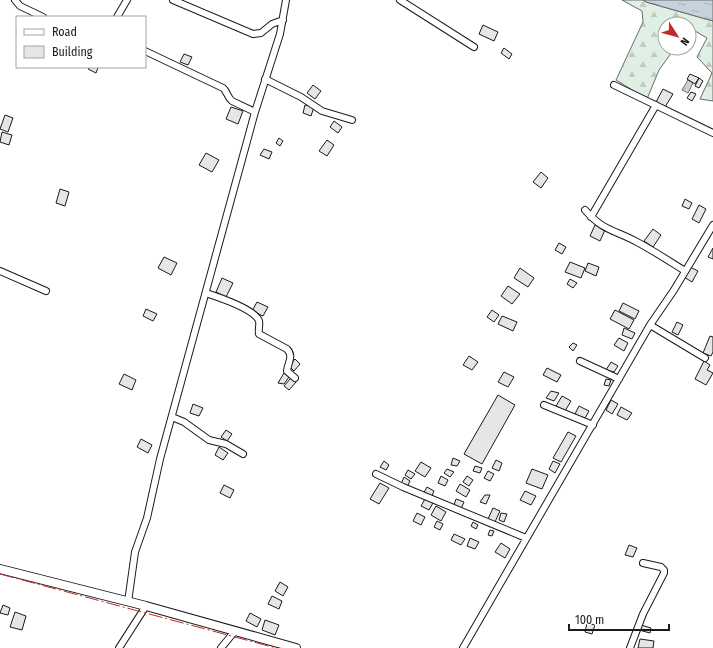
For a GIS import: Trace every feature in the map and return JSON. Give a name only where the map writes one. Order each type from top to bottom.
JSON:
[{"type":"street","points":[[15,0],[20,6],[41,16]]},
{"type":"street","points":[[118,16],[127,0]]},
{"type":"street","points":[[172,0],[253,34],[261,33],[272,24],[283,20]]},
{"type":"street","points":[[128,602],[135,552],[147,518],[160,459],[255,112],[280,34],[286,0]]},
{"type":"street","points":[[400,0],[474,47]]},
{"type":"street","points":[[146,52],[223,88],[226,90],[229,99],[255,112]]},
{"type":"street","points":[[265,79],[301,97],[322,111],[352,120]]},
{"type":"street","points":[[614,85],[713,133]]},
{"type":"street","points":[[591,217],[656,105]]},
{"type":"street","points":[[585,210],[601,226],[661,255],[685,272]]},
{"type":"street","points":[[463,648],[650,325],[674,290],[713,225]]},
{"type":"street","points":[[0,271],[46,291]]},
{"type":"street","points":[[206,293],[229,302],[255,316],[259,322],[259,334],[290,352],[291,356],[287,371],[295,378]]},
{"type":"street","points":[[650,325],[705,358]]},
{"type":"street","points":[[580,361],[619,379]]},
{"type":"street","points":[[544,405],[593,425]]},
{"type":"street","points":[[172,416],[184,422],[208,440],[226,444],[243,454]]},
{"type":"street","points":[[376,474],[402,487],[526,538]]},
{"type":"street","points":[[630,648],[643,614],[664,573],[664,570],[661,567],[644,563]]},
{"type":"street","points":[[0,569],[146,606],[296,648]]},
{"type":"street","points":[[119,648],[146,606]]},
{"type":"street","points":[[221,648],[235,631]]},
{"type":"green space","points":[[622,0],[643,0],[695,16],[657,16],[657,56],[669,56],[659,70],[647,99],[616,80],[643,22],[642,11]]},
{"type":"green space","points":[[697,16],[713,21],[713,101],[700,99],[712,73],[697,57],[707,38],[697,32]]},
{"type":"water","points":[[643,0],[713,0],[713,21],[697,16]]},
{"type":"water","points":[[688,80],[693,83],[688,93],[682,90]]},
{"type":"building","points":[[483,25],[498,32],[494,41],[479,34]]},
{"type":"building","points":[[504,48],[512,54],[509,59],[501,53]]},
{"type":"building","points":[[184,54],[192,57],[188,65],[180,62]]},
{"type":"building","points":[[88,68],[98,68],[96,73]]},
{"type":"building","points":[[690,74],[699,78],[695,84],[687,79]]},
{"type":"building","points":[[699,78],[703,81],[699,88],[695,86]]},
{"type":"building","points":[[313,85],[321,91],[315,99],[307,93]]},
{"type":"building","points":[[663,89],[673,94],[665,107],[656,102]]},
{"type":"building","points":[[691,92],[696,94],[692,101],[687,98]]},
{"type":"building","points":[[305,105],[314,107],[311,116],[303,113]]},
{"type":"building","points":[[231,107],[243,111],[238,124],[226,119]]},
{"type":"building","points":[[5,115],[13,118],[8,132],[0,129]]},
{"type":"building","points":[[334,121],[342,127],[338,133],[330,127]]},
{"type":"building","points":[[2,132],[12,135],[9,145],[0,142]]},
{"type":"building","points":[[279,138],[283,141],[280,146],[276,143]]},
{"type":"building","points":[[327,140],[334,145],[327,156],[319,151]]},
{"type":"building","points":[[264,149],[272,152],[269,159],[260,155]]},
{"type":"building","points":[[206,153],[219,160],[212,172],[199,165]]},
{"type":"building","points":[[541,172],[548,178],[541,188],[533,182]]},
{"type":"building","points":[[60,189],[69,192],[65,206],[56,203]]},
{"type":"building","points":[[685,199],[692,203],[689,209],[682,206]]},
{"type":"building","points":[[699,205],[706,209],[699,223],[692,219]]},
{"type":"building","points":[[595,225],[605,230],[600,241],[590,236]]},
{"type":"building","points":[[653,229],[661,235],[653,247],[644,241]]},
{"type":"building","points":[[559,243],[566,247],[562,254],[555,250]]},
{"type":"building","points":[[713,248],[713,259],[708,257]]},
{"type":"building","points":[[164,257],[177,263],[171,275],[158,268]]},
{"type":"building","points":[[570,262],[585,268],[581,278],[565,272]]},
{"type":"building","points":[[588,263],[599,267],[596,276],[585,271]]},
{"type":"building","points":[[690,267],[698,271],[692,282],[684,277]]},
{"type":"building","points":[[520,268],[534,278],[528,287],[514,278]]},
{"type":"building","points":[[222,278],[233,283],[226,297],[216,292]]},
{"type":"building","points":[[570,279],[577,283],[573,288],[567,284]]},
{"type":"building","points":[[508,286],[520,294],[512,304],[501,296]]},
{"type":"building","points":[[257,302],[268,307],[263,316],[252,311]]},
{"type":"building","points":[[623,303],[639,311],[635,319],[619,311]]},
{"type":"building","points":[[146,309],[157,314],[153,321],[143,316]]},
{"type":"building","points":[[492,310],[499,315],[494,322],[487,317]]},
{"type":"building","points":[[615,310],[634,320],[629,329],[610,319]]},
{"type":"building","points":[[502,316],[517,322],[513,331],[498,324]]},
{"type":"building","points":[[677,322],[683,325],[678,335],[672,332]]},
{"type":"building","points":[[624,328],[635,333],[632,339],[622,335]]},
{"type":"building","points":[[710,336],[713,337],[713,352],[711,356],[703,353]]},
{"type":"building","points":[[619,338],[628,343],[624,351],[614,345]]},
{"type":"building","points":[[573,343],[577,345],[573,351],[569,347]]},
{"type":"building","points":[[469,356],[478,362],[472,370],[463,365]]},
{"type":"building","points":[[295,359],[300,364],[294,371],[289,366]]},
{"type":"building","points":[[704,361],[710,365],[707,370],[713,373],[706,385],[695,379]]},
{"type":"building","points":[[611,362],[618,366],[614,372],[606,370]]},
{"type":"building","points":[[547,368],[561,375],[557,382],[543,375]]},
{"type":"building","points":[[504,372],[514,377],[508,387],[498,382]]},
{"type":"building","points":[[284,373],[289,377],[284,384],[278,383]]},
{"type":"building","points":[[124,374],[136,380],[132,390],[119,384]]},
{"type":"building","points":[[291,378],[296,382],[289,390],[284,386]]},
{"type":"building","points":[[606,379],[611,380],[609,386],[604,385]]},
{"type":"building","points":[[551,391],[559,393],[554,401],[546,398]]},
{"type":"building","points":[[498,395],[515,405],[482,464],[464,454]]},
{"type":"building","points":[[562,396],[571,401],[565,411],[556,406]]},
{"type":"building","points":[[611,400],[618,404],[612,414],[606,410]]},
{"type":"building","points":[[193,404],[203,408],[199,416],[190,413]]},
{"type":"building","points":[[579,406],[589,411],[584,420],[574,416]]},
{"type":"building","points":[[621,407],[632,413],[627,420],[617,415]]},
{"type":"building","points":[[226,430],[232,434],[227,441],[221,437]]},
{"type":"building","points":[[568,432],[576,436],[561,462],[553,458]]},
{"type":"building","points":[[141,439],[152,445],[148,453],[137,447]]},
{"type":"building","points":[[219,447],[228,453],[223,460],[215,455]]},
{"type":"building","points":[[453,458],[460,461],[457,466],[451,465]]},
{"type":"building","points":[[496,460],[502,463],[499,471],[492,468]]},
{"type":"building","points":[[384,461],[389,465],[386,470],[380,467]]},
{"type":"building","points":[[553,461],[560,464],[555,473],[549,469]]},
{"type":"building","points":[[421,462],[431,468],[425,477],[415,471]]},
{"type":"building","points":[[475,466],[482,468],[480,473],[473,471]]},
{"type":"building","points":[[447,469],[454,472],[450,477],[444,473]]},
{"type":"building","points":[[532,469],[548,475],[542,489],[526,483]]},
{"type":"building","points":[[408,470],[415,474],[411,479],[405,475]]},
{"type":"building","points":[[488,471],[494,474],[490,481],[484,478]]},
{"type":"building","points":[[441,476],[448,480],[445,486],[438,483]]},
{"type":"building","points":[[467,476],[473,480],[469,486],[463,482]]},
{"type":"building","points":[[404,477],[410,481],[407,487],[401,484]]},
{"type":"building","points":[[380,483],[389,488],[379,504],[370,499]]},
{"type":"building","points":[[460,484],[470,490],[466,497],[456,491]]},
{"type":"building","points":[[224,485],[234,490],[230,498],[220,493]]},
{"type":"building","points":[[427,487],[434,491],[431,498],[423,494]]},
{"type":"building","points":[[525,491],[536,496],[531,505],[520,500]]},
{"type":"building","points":[[485,495],[490,495],[486,504],[480,502]]},
{"type":"building","points":[[425,499],[433,503],[429,510],[421,506]]},
{"type":"building","points":[[456,499],[464,502],[461,509],[454,505]]},
{"type":"building","points":[[436,506],[446,512],[441,521],[431,515]]},
{"type":"building","points":[[493,508],[500,511],[495,522],[488,519]]},
{"type":"building","points":[[417,513],[425,517],[421,525],[413,521]]},
{"type":"building","points":[[501,513],[507,514],[504,522],[499,520]]},
{"type":"building","points":[[437,521],[443,524],[440,530],[434,527]]},
{"type":"building","points":[[473,522],[478,525],[476,529],[471,526]]},
{"type":"building","points":[[490,530],[494,531],[492,536],[488,535]]},
{"type":"building","points":[[454,534],[465,539],[461,545],[451,540]]},
{"type":"building","points":[[470,538],[479,542],[475,549],[467,546]]},
{"type":"building","points":[[501,543],[510,549],[505,558],[495,552]]},
{"type":"building","points":[[629,545],[637,548],[633,557],[625,555]]},
{"type":"building","points":[[280,582],[288,587],[283,596],[275,591]]},
{"type":"building","points":[[272,596],[282,601],[279,609],[268,604]]},
{"type":"building","points":[[3,605],[10,608],[8,615],[0,613]]},
{"type":"building","points":[[15,612],[26,616],[22,630],[10,627]]},
{"type":"building","points":[[250,613],[261,619],[257,627],[246,621]]},
{"type":"building","points":[[265,620],[279,625],[275,635],[262,630]]},
{"type":"building","points":[[587,623],[595,625],[592,634],[585,632]]},
{"type":"building","points":[[641,625],[651,628],[650,633],[639,630]]},
{"type":"building","points":[[640,639],[654,641],[653,648],[638,648]]},
{"type":"power","points":[[0,574],[276,648]]}]
